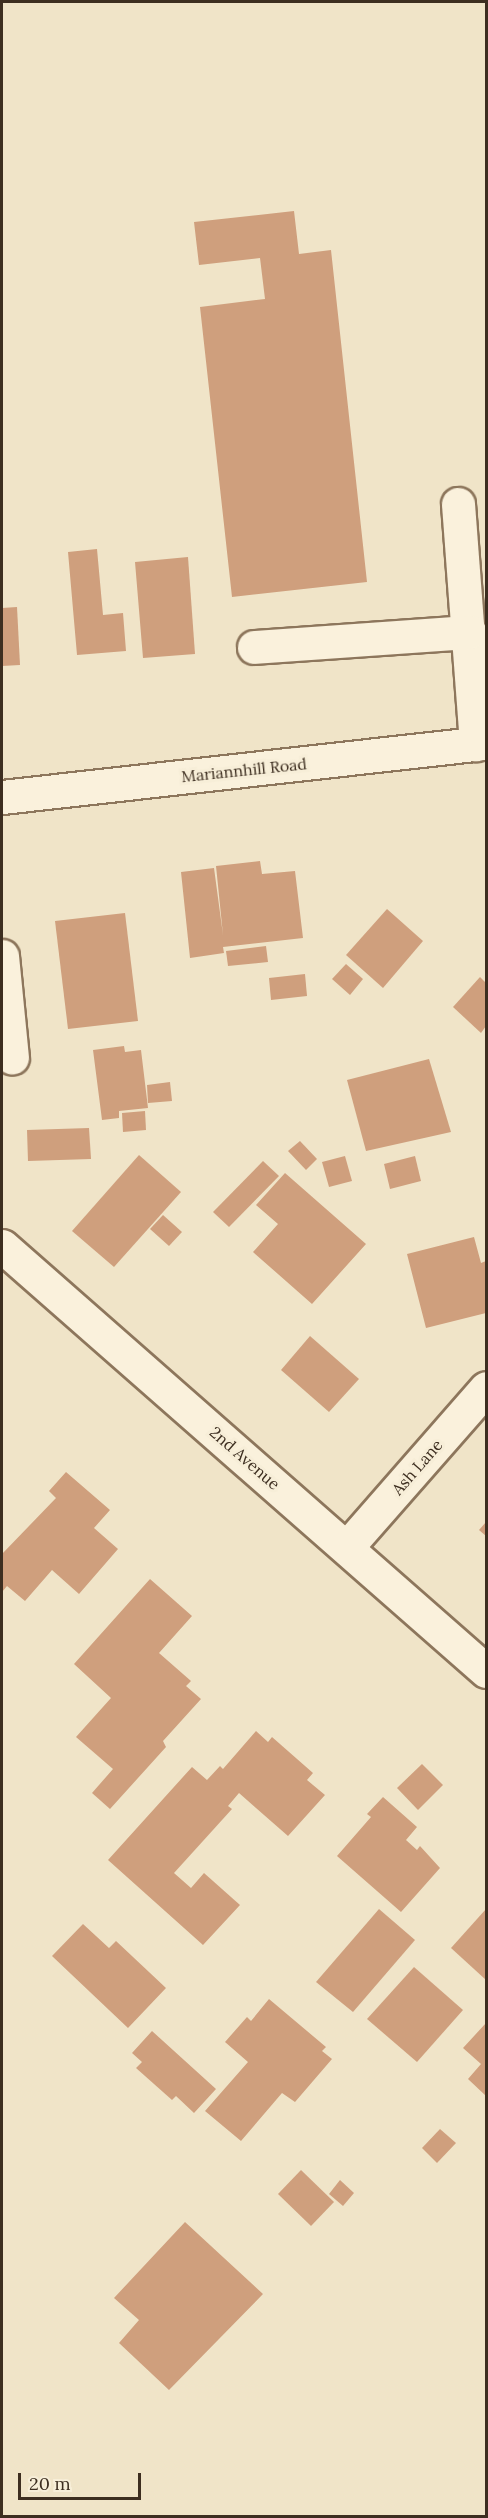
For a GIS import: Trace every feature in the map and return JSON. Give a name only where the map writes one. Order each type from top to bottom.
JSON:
[{"type":"street","points":[[458,504],[481,743]]},
{"type":"street","points":[[254,647],[469,632]]},
{"type":"street","name":"Mariannhill Road","points":[[2,797],[481,743]]},
{"type":"street","points":[[2,956],[12,1058]]},
{"type":"street","name":"2nd Avenue","points":[[2,1246],[486,1671]]},
{"type":"street","name":"Ash Lane","points":[[347,1547],[486,1388]]},
{"type":"building","points":[[294,211],[299,254],[331,250],[367,582],[232,597],[200,307],[265,299],[260,258],[199,265],[194,222]]},
{"type":"building","points":[[97,549],[103,615],[123,613],[126,651],[77,655],[68,552]]},
{"type":"building","points":[[188,557],[195,654],[143,658],[135,562]]},
{"type":"building","points":[[17,607],[20,665],[2,666],[2,608]]},
{"type":"building","points":[[260,861],[262,874],[295,871],[303,938],[223,947],[224,953],[190,958],[181,872],[214,868],[223,935],[216,866]]},
{"type":"building","points":[[387,909],[423,941],[383,988],[346,955]]},
{"type":"building","points":[[125,913],[138,1021],[68,1029],[55,921]]},
{"type":"building","points":[[266,946],[268,962],[228,966],[226,951]]},
{"type":"building","points":[[346,964],[363,979],[350,995],[332,979]]},
{"type":"building","points":[[305,974],[307,996],[271,1000],[269,978]]},
{"type":"building","points":[[480,977],[486,983],[486,1026],[481,1033],[453,1007]]},
{"type":"building","points":[[124,1046],[125,1052],[141,1050],[148,1108],[119,1111],[119,1118],[102,1120],[93,1050]]},
{"type":"building","points":[[429,1059],[451,1132],[366,1151],[347,1080]]},
{"type":"building","points":[[170,1082],[172,1101],[148,1103],[147,1085]]},
{"type":"building","points":[[145,1111],[146,1130],[123,1132],[122,1113]]},
{"type":"building","points":[[89,1128],[91,1159],[28,1161],[27,1130]]},
{"type":"building","points":[[300,1141],[317,1159],[306,1170],[288,1151]]},
{"type":"building","points":[[139,1155],[181,1192],[114,1267],[72,1231]]},
{"type":"building","points":[[345,1156],[352,1181],[329,1187],[322,1162]]},
{"type":"building","points":[[415,1156],[421,1181],[390,1189],[384,1164]]},
{"type":"building","points":[[263,1161],[279,1176],[229,1227],[213,1212]]},
{"type":"building","points":[[285,1173],[366,1244],[312,1304],[253,1252],[278,1224],[256,1205]]},
{"type":"building","points":[[163,1215],[182,1232],[169,1246],[150,1229]]},
{"type":"building","points":[[474,1237],[481,1263],[486,1261],[486,1313],[426,1328],[407,1254]]},
{"type":"building","points":[[310,1336],[359,1379],[329,1412],[281,1370]]},
{"type":"building","points":[[66,1472],[110,1510],[94,1528],[118,1549],[79,1594],[52,1570],[25,1601],[7,1586],[2,1592],[2,1554],[56,1498],[49,1491]]},
{"type":"building","points":[[486,1522],[486,1536],[479,1530]]},
{"type":"building","points":[[150,1579],[192,1616],[159,1653],[191,1681],[186,1686],[201,1699],[163,1741],[166,1747],[110,1809],[92,1793],[113,1769],[76,1737],[111,1698],[74,1664]]},
{"type":"building","points":[[256,1731],[268,1742],[272,1737],[313,1773],[307,1780],[325,1795],[288,1836],[239,1793],[228,1806],[232,1809],[174,1873],[191,1888],[204,1873],[240,1905],[203,1945],[108,1860],[192,1767],[207,1780],[220,1766],[223,1769]]},
{"type":"building","points":[[422,1764],[443,1785],[418,1810],[397,1788]]},
{"type":"building","points":[[383,1797],[417,1827],[406,1840],[417,1850],[420,1846],[440,1868],[401,1912],[337,1856],[371,1817],[367,1814]]},
{"type":"building","points":[[379,1909],[415,1940],[353,2012],[316,1982]]},
{"type":"building","points":[[486,1909],[486,1980],[451,1948]]},
{"type":"building","points":[[83,1924],[109,1948],[116,1941],[166,1988],[128,2028],[52,1956]]},
{"type":"building","points":[[414,1967],[463,2010],[417,2062],[367,2019]]},
{"type":"building","points":[[269,1999],[326,2047],[322,2051],[332,2059],[295,2102],[282,2093],[241,2141],[205,2111],[248,2062],[225,2042],[247,2017],[251,2021]]},
{"type":"building","points":[[486,2023],[486,2096],[468,2079],[481,2064],[463,2048]]},
{"type":"building","points":[[152,2031],[216,2089],[194,2113],[176,2096],[172,2100],[136,2068],[142,2062],[132,2053]]},
{"type":"building","points":[[440,2129],[456,2143],[437,2163],[422,2148]]},
{"type":"building","points":[[301,2170],[334,2202],[311,2226],[278,2194]]},
{"type":"building","points":[[340,2180],[354,2193],[343,2206],[329,2194]]},
{"type":"building","points":[[185,2222],[263,2294],[169,2390],[119,2343],[139,2320],[114,2298]]}]
